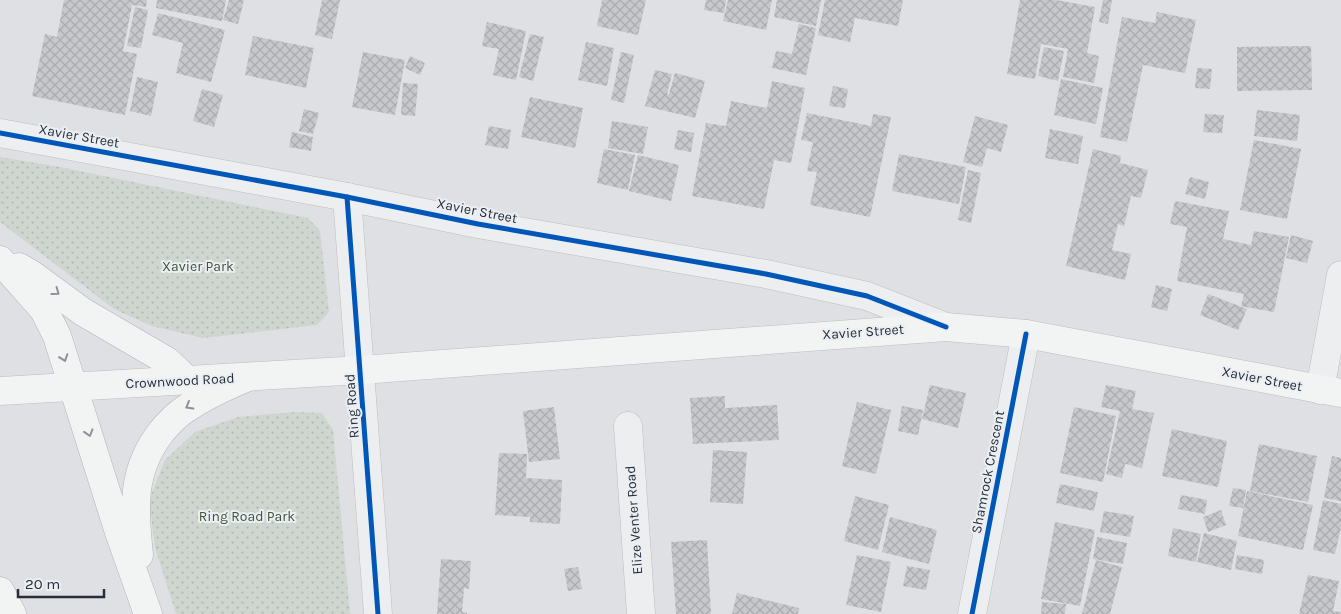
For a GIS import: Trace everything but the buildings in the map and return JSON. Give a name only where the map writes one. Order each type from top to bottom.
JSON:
[{"type":"main road","points":[[0,259],[31,274],[106,326],[167,361],[188,381]]},
{"type":"main road","points":[[0,259],[44,310],[57,336],[119,532],[146,608]]},
{"type":"main road","name":"Xavier Street","points":[[361,370],[946,327],[1026,334],[1330,391]]},
{"type":"main road","name":"Crownwood Road","points":[[0,391],[361,370]]},
{"type":"main road","points":[[146,608],[135,521],[136,498],[143,463],[151,446],[182,410],[215,391],[248,377]]},
{"type":"main road","points":[[0,591],[12,614]]},
{"type":"street","name":"Xavier Street","points":[[0,133],[347,197],[478,224],[766,274],[867,296],[946,327]]},
{"type":"street","name":"Ring Road","points":[[347,197],[378,614]]},
{"type":"street","points":[[1330,391],[1341,275]]},
{"type":"street","name":"Shamrock Crescent","points":[[972,614],[1026,334]]},
{"type":"street","name":"Elize Venter Road","points":[[628,426],[641,614]]},
{"type":"green space","name":"Xavier Park","points":[[0,157],[60,167],[308,218],[320,231],[329,312],[317,325],[203,338],[152,326],[114,309],[0,222]]},
{"type":"green space","name":"Ring Road Park","points":[[295,412],[322,413],[333,430],[350,614],[176,614],[155,548],[149,500],[165,460],[195,432],[238,417]]},
{"type":"cycle path","points":[[0,133],[347,197],[478,224],[766,274],[867,296],[946,327]]},
{"type":"cycle path","points":[[347,197],[378,614]]},
{"type":"cycle path","points":[[972,614],[1026,334]]}]
